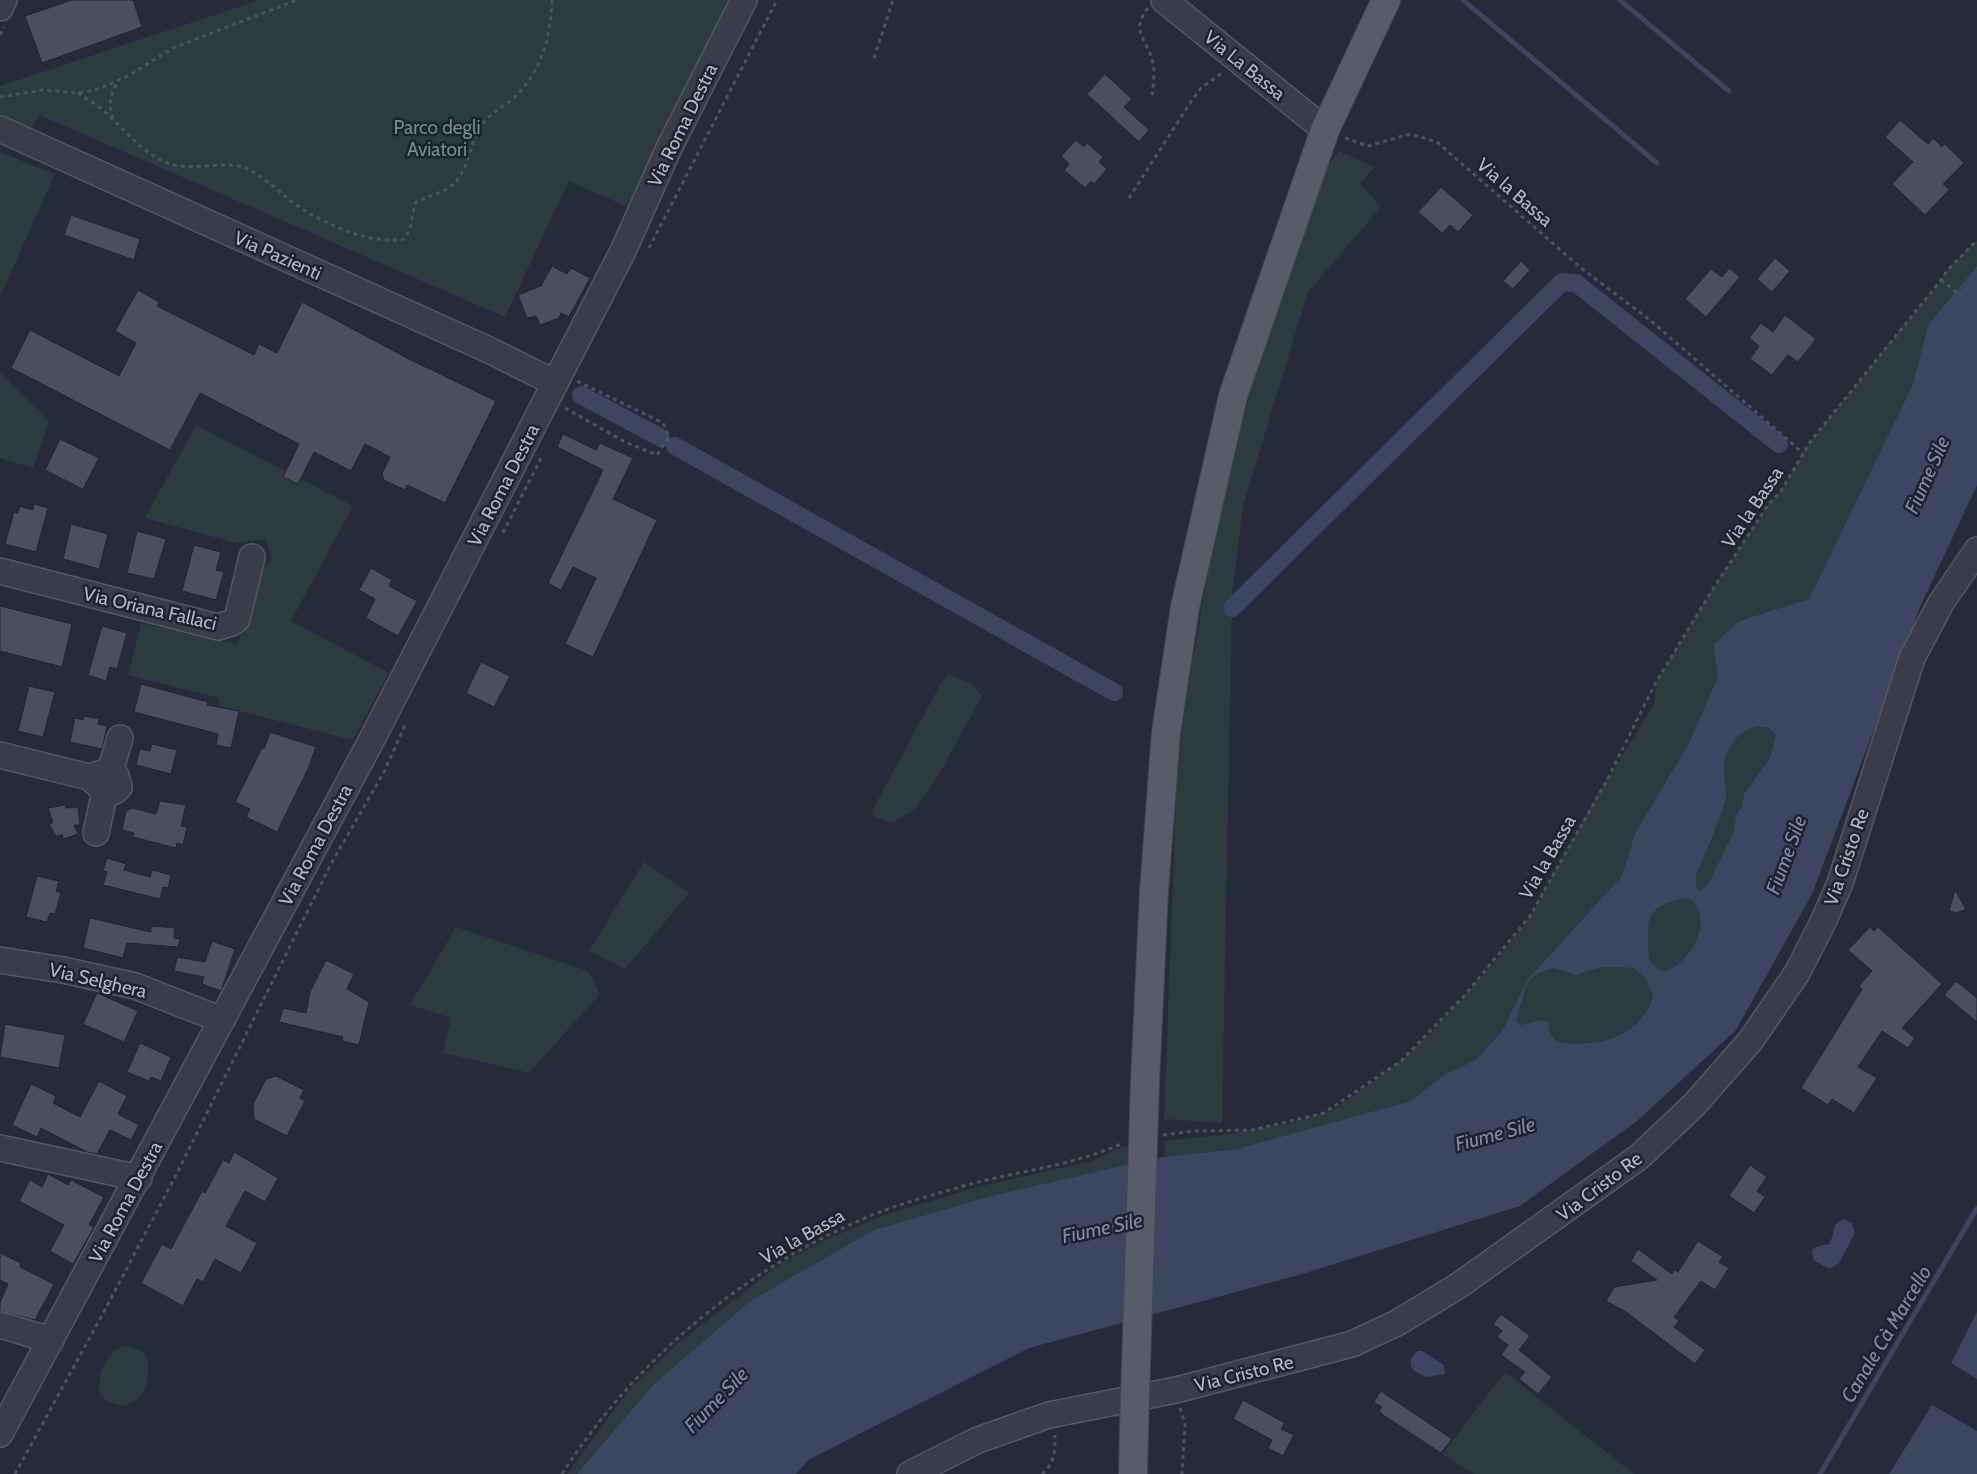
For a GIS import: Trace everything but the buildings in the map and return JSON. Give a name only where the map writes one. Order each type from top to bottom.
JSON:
[{"type":"main road","points":[[1133,1474],[1145,1082],[1154,891],[1166,733],[1185,607],[1233,396],[1326,130],[1386,0]]},
{"type":"street","points":[[0,8],[4,0]]},
{"type":"street","name":"Via Roma Destra","points":[[0,1434],[370,743],[623,251],[669,148],[744,0]]},
{"type":"street","name":"Via Roma Destra","points":[[740,42],[747,12],[753,0]]},
{"type":"street","name":"Via Roma Destra","points":[[623,251],[673,170],[761,0]]},
{"type":"street","name":"Via La Bassa","points":[[1156,3],[1239,60],[1326,130]]},
{"type":"street","name":"Via Pazienti","points":[[0,129],[472,342],[555,385]]},
{"type":"street","name":"Via Cristo Re","points":[[910,1474],[978,1440],[1049,1415],[1176,1390],[1352,1344],[1397,1322],[1458,1286],[1572,1207],[1639,1157],[1694,1105],[1751,1040],[1797,972],[1840,884],[1912,658],[1941,603],[1977,550]]},
{"type":"street","name":"Via Oriana Fallaci","points":[[0,571],[218,626],[232,623],[237,618],[252,557]]},
{"type":"street","points":[[96,833],[101,780],[120,738]]},
{"type":"street","points":[[0,755],[101,780]]},
{"type":"street","name":"Via Selghera","points":[[0,960],[84,983],[135,986],[222,1020]]},
{"type":"street","points":[[0,1148],[138,1178]]},
{"type":"street","points":[[0,1325],[51,1340]]},
{"type":"path","points":[[0,97],[43,90],[78,92],[98,89],[119,80],[173,48],[297,0]]},
{"type":"path","points":[[78,92],[104,111],[114,122],[156,157],[172,164],[192,167],[223,165],[248,169],[271,184],[300,208],[358,237],[402,240],[410,230],[412,213],[416,202],[450,186],[458,179],[466,165],[474,136],[485,121],[516,96],[531,77],[544,52],[552,0]]},
{"type":"path","points":[[874,58],[893,0]]},
{"type":"path","points":[[1152,96],[1153,64],[1139,30],[1139,19],[1156,3]]},
{"type":"path","points":[[1129,198],[1201,88],[1239,60]]},
{"type":"path","points":[[114,122],[109,107],[110,94],[119,80]]},
{"type":"path","name":"Via la Bassa","points":[[1326,130],[1368,146],[1410,134],[1437,142],[1581,268],[1664,332],[1803,453]]},
{"type":"path","name":"Via la Bassa","points":[[1195,1131],[1252,1130],[1324,1113],[1401,1061],[1464,996],[1530,916],[1606,782],[1656,682],[1711,592],[1768,505],[1781,491],[1803,453],[1947,271],[1977,240]]},
{"type":"path","points":[[1941,280],[1961,296]]},
{"type":"path","points":[[555,385],[663,423],[669,438],[656,455],[625,442],[555,385]]},
{"type":"path","name":"Via la Bassa","points":[[562,1474],[625,1389],[675,1340],[772,1266],[817,1240],[871,1215],[989,1180],[1095,1156],[1128,1141]]},
{"type":"path","points":[[1176,1390],[1185,1424],[1182,1474]]},
{"type":"path","points":[[1042,1474],[1049,1469],[1054,1457],[1056,1435],[1049,1415]]},
{"type":"green space","name":"Parco degli Aviatori","points":[[260,0],[731,0],[628,207],[569,181],[505,317],[39,115],[29,134],[0,122],[0,86]]},
{"type":"green space","points":[[1339,151],[1375,167],[1360,183],[1381,207],[1308,292],[1243,506],[1232,593],[1222,1123],[1164,1119],[1176,796],[1183,719],[1211,555],[1228,474],[1261,352],[1324,171]]},
{"type":"green space","points":[[0,152],[55,174],[0,297]]},
{"type":"green space","points":[[1977,240],[1977,266],[1928,325],[1913,384],[1809,599],[1739,621],[1713,645],[1718,677],[1688,745],[1635,833],[1622,876],[1527,980],[1503,1030],[1476,1060],[1445,1074],[1411,1101],[1236,1149],[1165,1157],[1164,1141],[1229,1134],[1289,1123],[1332,1111],[1401,1061],[1435,1028],[1493,964],[1530,916],[1597,796],[1654,704],[1656,682],[1711,592],[1768,505],[1781,491],[1810,442],[1947,271]]},
{"type":"green space","points":[[0,373],[49,420],[33,468],[0,458]]},
{"type":"green space","points":[[196,425],[353,506],[291,621],[389,673],[353,740],[219,706],[219,698],[128,675],[141,623],[238,644],[253,578],[272,560],[266,539],[236,543],[145,518]]},
{"type":"green space","points":[[948,674],[972,684],[982,696],[938,776],[914,810],[892,823],[873,816],[872,811],[940,685]]},
{"type":"green space","points":[[1757,726],[1769,728],[1776,735],[1770,758],[1744,794],[1742,807],[1736,815],[1734,831],[1709,884],[1700,891],[1696,886],[1696,876],[1726,799],[1724,773],[1726,755],[1738,737],[1750,728]]},
{"type":"green space","points":[[644,862],[689,893],[625,969],[589,951]]},
{"type":"green space","points":[[1686,898],[1694,901],[1700,913],[1699,933],[1696,941],[1687,955],[1675,966],[1668,971],[1659,970],[1649,960],[1648,926],[1651,918],[1655,911],[1662,906],[1672,901]]},
{"type":"green space","points":[[456,927],[588,971],[600,994],[529,1073],[443,1053],[451,1018],[410,1005]]},
{"type":"green space","points":[[1603,967],[1634,968],[1645,978],[1653,995],[1647,1010],[1628,1030],[1615,1037],[1601,1041],[1587,1043],[1557,1042],[1542,1020],[1520,1025],[1516,1020],[1528,981],[1539,973],[1553,968],[1576,975]]},
{"type":"green space","points":[[1130,1146],[1129,1164],[991,1196],[874,1230],[750,1301],[653,1385],[577,1474],[567,1474],[628,1391],[678,1343],[782,1263],[829,1238],[887,1214],[981,1186],[1092,1161],[1118,1148]]},
{"type":"green space","points":[[126,1346],[140,1350],[143,1353],[149,1371],[147,1382],[142,1393],[135,1401],[125,1405],[114,1404],[100,1395],[101,1372],[104,1364],[113,1352]]},
{"type":"green space","points":[[1505,1372],[1634,1474],[1474,1474],[1442,1454]]},
{"type":"water","name":"Fiume Sile","points":[[1977,266],[1977,485],[1921,605],[1812,894],[1736,1030],[1637,1121],[1520,1206],[1302,1274],[1029,1348],[808,1460],[796,1474],[577,1474],[653,1385],[750,1301],[874,1230],[991,1196],[1129,1164],[1165,1157],[1236,1149],[1411,1101],[1445,1074],[1476,1060],[1503,1030],[1527,980],[1622,876],[1635,833],[1688,745],[1718,677],[1713,645],[1739,621],[1809,599],[1913,384],[1928,325]],"holes":[[[1757,726],[1769,728],[1776,735],[1770,758],[1744,794],[1742,807],[1736,815],[1734,831],[1709,883],[1700,891],[1696,886],[1696,876],[1726,799],[1724,773],[1726,755],[1738,737],[1750,728]],[[1686,898],[1694,901],[1700,913],[1699,933],[1692,948],[1681,961],[1668,971],[1659,970],[1649,960],[1648,926],[1655,911],[1672,901]],[[1603,967],[1634,968],[1645,978],[1653,995],[1647,1010],[1639,1021],[1628,1030],[1602,1041],[1587,1043],[1557,1042],[1550,1033],[1548,1022],[1542,1020],[1520,1025],[1516,1020],[1528,981],[1539,973],[1553,968],[1576,975]]]},
{"type":"water","points":[[1843,1219],[1852,1223],[1855,1233],[1839,1263],[1830,1269],[1813,1260],[1812,1250],[1822,1245],[1828,1245],[1835,1225]]},
{"type":"water","points":[[1977,1312],[1977,1379],[1951,1363]]},
{"type":"water","points":[[1418,1351],[1422,1351],[1444,1365],[1445,1374],[1426,1377],[1413,1370],[1411,1359]]},
{"type":"water","points":[[1932,1405],[1977,1431],[1977,1474],[1889,1474]]},
{"type":"waterway","points":[[1463,0],[1657,163]]},
{"type":"waterway","points":[[1620,0],[1729,91]]},
{"type":"waterway","points":[[1232,608],[1562,282],[1576,283],[1779,444]]},
{"type":"waterway","points":[[581,395],[661,438]]},
{"type":"waterway","points":[[675,446],[1114,692]]},
{"type":"waterway","name":"Canale Cà Marcello","points":[[1820,1474],[1977,1208]]}]
